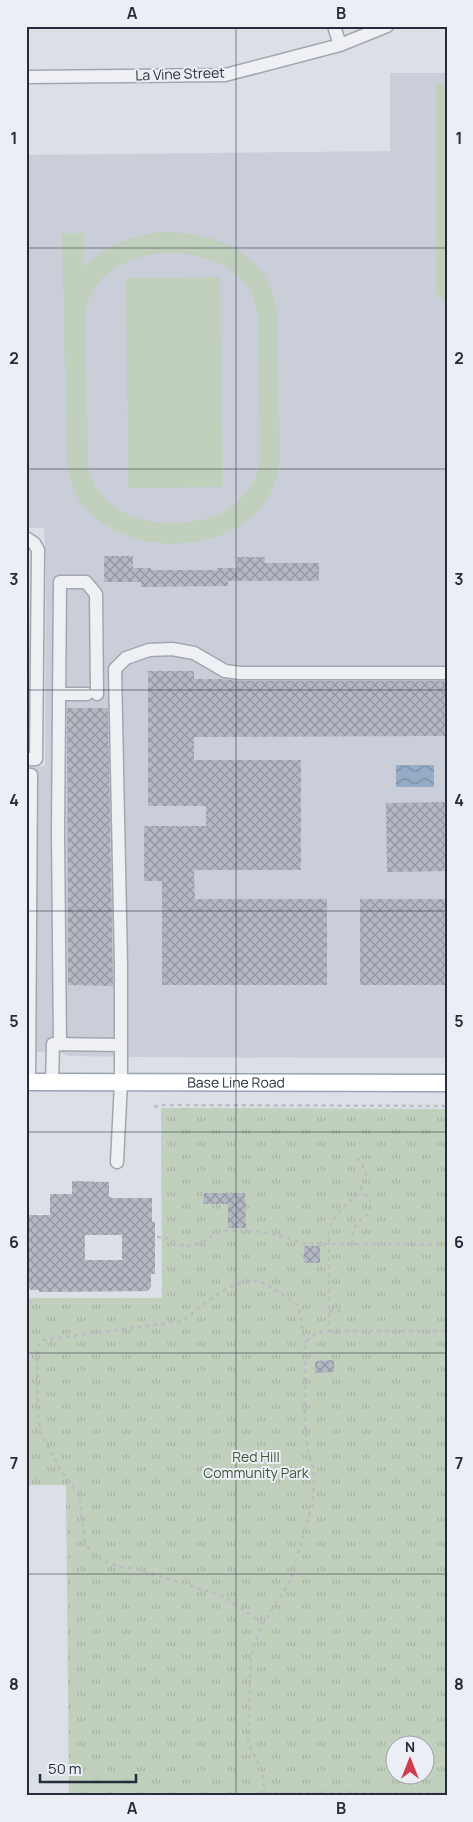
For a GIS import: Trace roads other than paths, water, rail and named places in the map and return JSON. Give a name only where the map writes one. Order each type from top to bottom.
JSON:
[{"type":"main road","name":"Base Line Road","points":[[28,1082],[447,1083]]},
{"type":"street","points":[[334,26],[340,45]]},
{"type":"street","name":"La Vine Street","points":[[26,77],[225,75],[340,45],[386,26]]},
{"type":"street","points":[[26,538],[34,543],[38,550],[36,759],[26,759]]},
{"type":"street","points":[[59,694],[92,694],[96,594],[86,582],[60,582],[59,694],[60,1044]]},
{"type":"street","points":[[117,1162],[121,1082],[121,966],[115,669],[126,658],[149,650],[172,649],[194,653],[225,671],[240,673],[447,673]]},
{"type":"street","points":[[26,775],[31,775],[28,1082]]},
{"type":"street","points":[[52,1082],[53,1044],[121,1045]]},
{"type":"water","points":[[396,765],[434,765],[434,787],[396,787]]},
{"type":"park label","name":"Red Hill Community Park","points":[[256,1465]]}]
